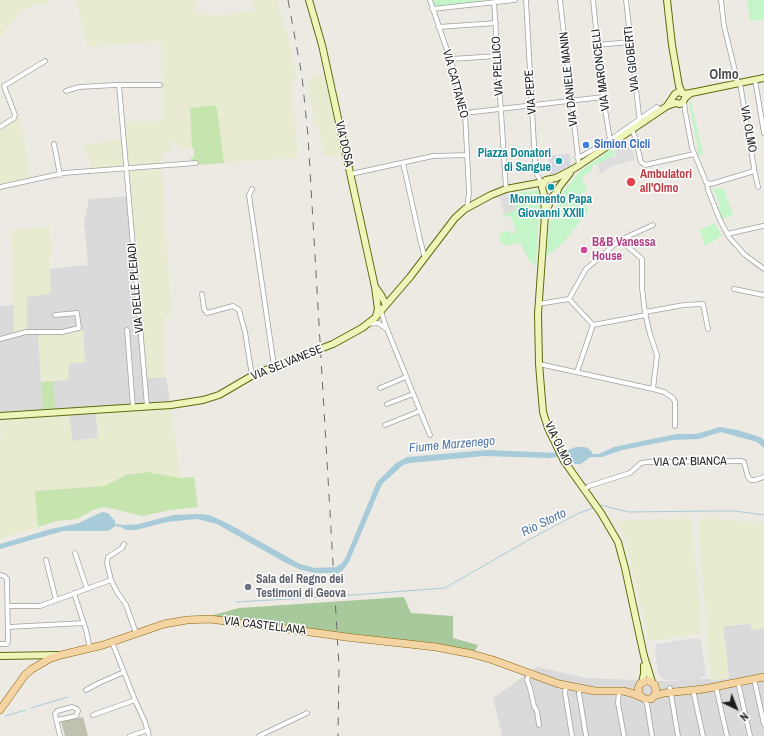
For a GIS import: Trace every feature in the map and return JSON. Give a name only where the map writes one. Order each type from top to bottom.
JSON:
[{"type":"main road","name":"VIA CASTELLANA","points":[[61,655],[90,649],[168,623],[196,619],[218,620],[464,652],[493,660],[566,686],[580,689],[621,692],[647,698],[670,690]]},
{"type":"main road","points":[[0,710],[19,683],[29,672],[50,659],[61,655]]},
{"type":"main road","name":"VIA CASTELLANA","points":[[654,683],[670,690],[693,690],[764,677]]},
{"type":"main road","points":[[649,681],[654,683],[656,692],[647,698],[638,689],[641,683],[649,681]]},
{"type":"main road","name":"VIA CASTELLANA","points":[[621,692],[641,683]]},
{"type":"street","name":"VIA DOSA","points":[[310,0],[322,45],[379,297]]},
{"type":"street","name":"VIA CATTANEO","points":[[430,0],[450,60],[465,113],[469,193],[473,202]]},
{"type":"street","points":[[432,9],[515,0]]},
{"type":"street","name":"VIA PEPE","points":[[526,0],[535,162],[536,172],[542,182]]},
{"type":"street","name":"VIA DANIELE MANIN","points":[[560,0],[578,157],[577,167]]},
{"type":"street","name":"VIA MARONCELLI","points":[[593,0],[597,45],[611,141]]},
{"type":"street","name":"VIA GIOBERTI","points":[[626,0],[638,115],[640,118]]},
{"type":"street","points":[[668,0],[672,45],[680,97],[685,111],[694,154],[727,234],[742,252],[764,269]]},
{"type":"street","name":"VIA OLMO","points":[[721,0],[726,32],[739,83],[754,171],[758,186]]},
{"type":"street","name":"VIA PELLICO","points":[[494,2],[506,189]]},
{"type":"street","name":"VIA PELLICO","points":[[438,27],[496,24]]},
{"type":"street","points":[[597,45],[630,42]]},
{"type":"street","points":[[450,60],[498,56]]},
{"type":"street","points":[[0,127],[14,118],[15,115],[4,86],[45,61]]},
{"type":"street","points":[[680,97],[691,93],[764,78]]},
{"type":"street","name":"VIA OLMO","points":[[755,80],[764,133]]},
{"type":"street","name":"VIA DELLE PLEIADI","points":[[119,85],[147,406]]},
{"type":"street","points":[[66,91],[79,87],[160,85]]},
{"type":"street","name":"VIA PELLICO","points":[[465,113],[604,97]]},
{"type":"street","name":"VIA OLMO","points":[[578,157],[632,130],[680,97]]},
{"type":"street","name":"VIA OLMO","points":[[644,656],[621,551],[602,513],[564,461],[548,428],[543,412],[540,395],[538,304],[545,215],[542,182],[548,179],[560,177],[577,167],[640,118],[657,107],[661,110]]},
{"type":"street","points":[[632,130],[641,162],[645,165],[694,154]]},
{"type":"street","points":[[54,144],[60,175]]},
{"type":"street","points":[[351,174],[433,156],[467,155]]},
{"type":"street","points":[[0,187],[60,175],[196,163]]},
{"type":"street","points":[[403,163],[420,239],[424,255],[426,256]]},
{"type":"street","name":"VIA OLMO","points":[[545,215],[553,195],[558,192],[559,187],[577,167]]},
{"type":"street","points":[[707,183],[714,183],[754,171]]},
{"type":"street","points":[[553,179],[557,182],[559,187]]},
{"type":"street","name":"VIA SELVANESE","points":[[515,188],[542,182]]},
{"type":"street","name":"VIA SELVANESE","points":[[0,416],[171,405],[203,400],[223,393],[252,376],[274,366],[333,344],[357,332],[368,324],[394,296],[455,218],[473,202],[506,189],[537,187],[543,192]]},
{"type":"street","points":[[252,189],[249,195],[274,366]]},
{"type":"street","points":[[543,192],[548,196],[553,195]]},
{"type":"street","points":[[469,193],[473,202]]},
{"type":"street","points":[[569,299],[586,269],[620,240],[653,225]]},
{"type":"street","points":[[727,234],[763,226]]},
{"type":"street","points":[[620,240],[642,259],[642,288],[645,314],[657,355],[653,389]]},
{"type":"street","points":[[734,289],[764,295]]},
{"type":"street","points":[[202,294],[204,309],[207,313],[233,306],[239,310],[245,332],[252,376]]},
{"type":"street","points":[[379,297],[394,296]]},
{"type":"street","points":[[379,297],[386,305]]},
{"type":"street","points":[[375,318],[378,309],[379,297]]},
{"type":"street","points":[[538,304],[569,299]]},
{"type":"street","points":[[569,299],[593,325]]},
{"type":"street","points":[[593,325],[684,305],[703,304],[708,329]]},
{"type":"street","points":[[381,311],[430,435]]},
{"type":"street","points":[[0,339],[26,332],[62,332],[79,328],[77,312],[55,315]]},
{"type":"street","points":[[368,324],[378,323],[387,329]]},
{"type":"street","points":[[577,372],[593,325]]},
{"type":"street","points":[[127,330],[133,407]]},
{"type":"street","points":[[539,364],[664,392],[673,398],[675,402],[675,426]]},
{"type":"street","points":[[380,388],[406,377]]},
{"type":"street","points":[[387,404],[413,394]]},
{"type":"street","points":[[385,425],[420,411]]},
{"type":"street","name":"VIA CA' BIANCA","points":[[584,488],[630,473],[641,463],[648,462],[742,461],[744,462],[748,477],[751,480],[764,477]]},
{"type":"street","points":[[124,544],[122,548],[111,555],[107,560],[111,580],[115,589],[126,605],[136,633]]},
{"type":"street","points":[[75,553],[87,589]]},
{"type":"street","points":[[46,560],[56,600]]},
{"type":"street","points":[[0,575],[7,579],[8,606],[8,642],[6,644],[0,644]]},
{"type":"street","points":[[8,606],[36,606],[111,580]]},
{"type":"street","points":[[74,593],[84,623],[90,649]]},
{"type":"street","points":[[8,627],[84,623]]},
{"type":"street","points":[[112,642],[148,730],[149,736]]},
{"type":"street","name":"VIA CASTELLANA","points":[[0,656],[61,655]]},
{"type":"street","points":[[641,683],[644,674],[644,656]]},
{"type":"street","points":[[644,656],[654,683]]},
{"type":"street","points":[[86,690],[124,672]]},
{"type":"street","points":[[529,674],[527,680],[534,706],[537,711],[539,725]]},
{"type":"street","points":[[754,679],[764,724]]},
{"type":"street","points":[[738,682],[750,736]]},
{"type":"street","points":[[566,686],[565,692],[572,736]]},
{"type":"street","points":[[716,687],[727,736]]},
{"type":"street","points":[[580,689],[579,693],[586,736]]},
{"type":"street","points":[[670,690],[678,736]]},
{"type":"street","points":[[693,690],[703,736]]},
{"type":"street","points":[[621,692],[618,703],[624,736]]},
{"type":"street","points":[[647,698],[652,736]]},
{"type":"street","points":[[93,715],[135,700]]},
{"type":"street","points":[[57,720],[76,716],[78,712],[77,709],[72,707],[58,711],[55,714],[60,736]]},
{"type":"street","points":[[259,736],[307,713]]},
{"type":"street","points":[[130,736],[148,730]]},
{"type":"shaded area","points":[[0,0],[51,0],[21,11],[0,37]]},
{"type":"shaded area","points":[[76,0],[197,0],[194,11],[198,14],[224,15],[255,11],[253,0],[277,0],[284,26],[286,28],[297,79],[291,81],[298,157],[224,163],[217,109],[215,105],[190,108],[192,148],[178,149],[178,142],[171,143],[170,152],[162,152],[162,165],[127,169],[124,121],[163,121],[161,41],[88,47]]},
{"type":"shaded area","points":[[324,74],[342,155],[325,157],[318,125],[314,125],[308,79]]},
{"type":"shaded area","points":[[20,117],[31,180],[2,186],[0,184],[0,129]]},
{"type":"shaded area","points":[[121,140],[123,166],[91,169],[85,144]]},
{"type":"shaded area","points":[[628,142],[629,146],[632,146],[635,160],[612,166],[600,174],[598,164],[613,156],[614,158],[616,157],[615,151],[623,147],[625,143]]},
{"type":"shaded area","name":"Piazza Donatori di Sangue","points":[[570,154],[571,165],[551,175],[548,156]]},
{"type":"shaded area","points":[[162,169],[171,315],[165,318],[166,377],[147,378],[129,171]]},
{"type":"shaded area","points":[[512,193],[516,210],[504,214],[499,196]]},
{"type":"shaded area","points":[[130,196],[147,378],[166,377],[171,408],[96,413],[98,438],[72,441],[69,416],[0,420],[0,306],[14,305],[14,333],[27,297],[51,289],[49,269],[88,265],[84,223],[89,199]]},
{"type":"shaded area","points":[[49,227],[52,255],[49,258],[51,289],[49,294],[27,297],[27,330],[14,333],[13,257],[10,232],[14,230]]},
{"type":"shaded area","points":[[83,330],[85,362],[69,364],[68,380],[41,382],[38,334],[62,334]]},
{"type":"shaded area","points":[[171,408],[180,478],[148,472],[126,475],[105,486],[35,491],[38,527],[0,539],[0,425],[2,425],[2,420],[69,416],[73,441],[98,438],[96,413]]},
{"type":"shaded area","points":[[691,518],[702,633],[649,641],[624,533],[616,521]]},
{"type":"shaded area","points":[[711,518],[764,523],[764,628],[751,630],[751,624],[723,626],[729,678],[711,681],[698,519]]},
{"type":"shaded area","points":[[750,624],[752,630],[764,628],[764,736],[502,736],[493,698],[537,667],[586,678],[662,681],[729,678],[723,626]]},
{"type":"shaded area","points":[[698,638],[698,641],[701,640],[706,676],[700,677],[700,680],[665,680],[658,673],[655,651],[656,644]]},
{"type":"shaded area","points":[[83,717],[88,736],[65,736],[61,721]]},
{"type":"green space","points":[[433,0],[487,0],[434,7]]},
{"type":"green space","points":[[747,0],[764,0],[764,19],[750,21]]},
{"type":"green space","points":[[691,101],[703,154],[698,156],[698,148],[689,104]]},
{"type":"green space","points":[[215,105],[217,109],[224,163],[196,165],[191,162],[191,158],[194,157],[194,148],[192,148],[190,108]]},
{"type":"green space","points":[[613,148],[615,155],[593,165],[591,171],[582,177],[587,189],[580,195],[589,210],[564,242],[546,257],[549,227],[552,215],[562,193],[580,171]]},
{"type":"green space","points":[[713,188],[724,189],[733,215],[722,220],[717,207],[720,206]]},
{"type":"green space","points":[[539,190],[541,192],[542,213],[539,214],[536,267],[528,259],[520,242],[507,246],[500,241],[499,234],[509,230],[510,234],[516,232],[511,216],[504,217],[503,214],[516,210],[512,193]]},
{"type":"green space","points":[[715,223],[722,236],[705,246],[700,230]]},
{"type":"green space","points":[[53,381],[55,409],[43,410],[41,382]]},
{"type":"green space","points":[[148,472],[180,478],[194,477],[198,507],[170,510],[143,516],[105,507],[93,510],[77,519],[56,521],[38,527],[35,491],[105,486],[126,475]]},
{"type":"green space","points":[[404,597],[411,613],[453,616],[453,638],[478,645],[475,651],[329,631],[206,617],[239,608]]},
{"type":"water","points":[[720,427],[737,430],[760,437],[764,440],[764,448],[757,442],[721,432],[699,439],[673,440],[622,450],[602,457],[590,457],[581,464],[575,464],[567,456],[548,458],[484,456],[410,463],[403,465],[382,484],[349,562],[339,573],[315,573],[301,570],[217,524],[197,519],[167,522],[136,530],[126,530],[115,526],[106,531],[63,531],[0,549],[0,544],[51,529],[79,523],[102,512],[108,513],[115,521],[115,524],[123,525],[139,524],[173,515],[200,514],[209,515],[227,523],[300,564],[315,568],[336,567],[345,559],[377,482],[396,463],[407,457],[487,450],[559,453],[576,447],[588,448],[592,454],[598,454],[614,447],[677,434],[696,434]]},
{"type":"waterway","name":"Rio Storto","points":[[598,506],[601,505],[628,512],[735,511],[764,515]]},
{"type":"waterway","name":"Rio Storto","points":[[340,596],[445,588],[525,542],[577,514],[593,508]]},
{"type":"waterway","name":"Rio Storto","points":[[236,602],[325,597]]},
{"type":"waterway","name":"Rio Storto","points":[[31,708],[68,697]]},
{"type":"waterway","name":"Rio Storto","points":[[5,716],[26,710]]},
{"type":"railway","points":[[288,0],[302,76],[308,136],[339,666],[338,736]]},
{"type":"place","name":"Simion Cicli","points":[[586,145]]},
{"type":"place","name":"Piazza Donatori di Sangue","points":[[559,161]]},
{"type":"place","name":"Ambulatori all'Olmo","points":[[631,182]]},
{"type":"place","name":"Monumento Papa Giovanni XXIII","points":[[551,187]]},
{"type":"place","name":"B&B Vanessa House","points":[[584,250]]},
{"type":"place","name":"Sala del Regno dei Testimoni di Geova","points":[[248,587]]},
{"type":"district","name":"Olmo","points":[[724,75]]},
{"type":"water label","name":"Fiume Marzenego","points":[[452,445]]}]
